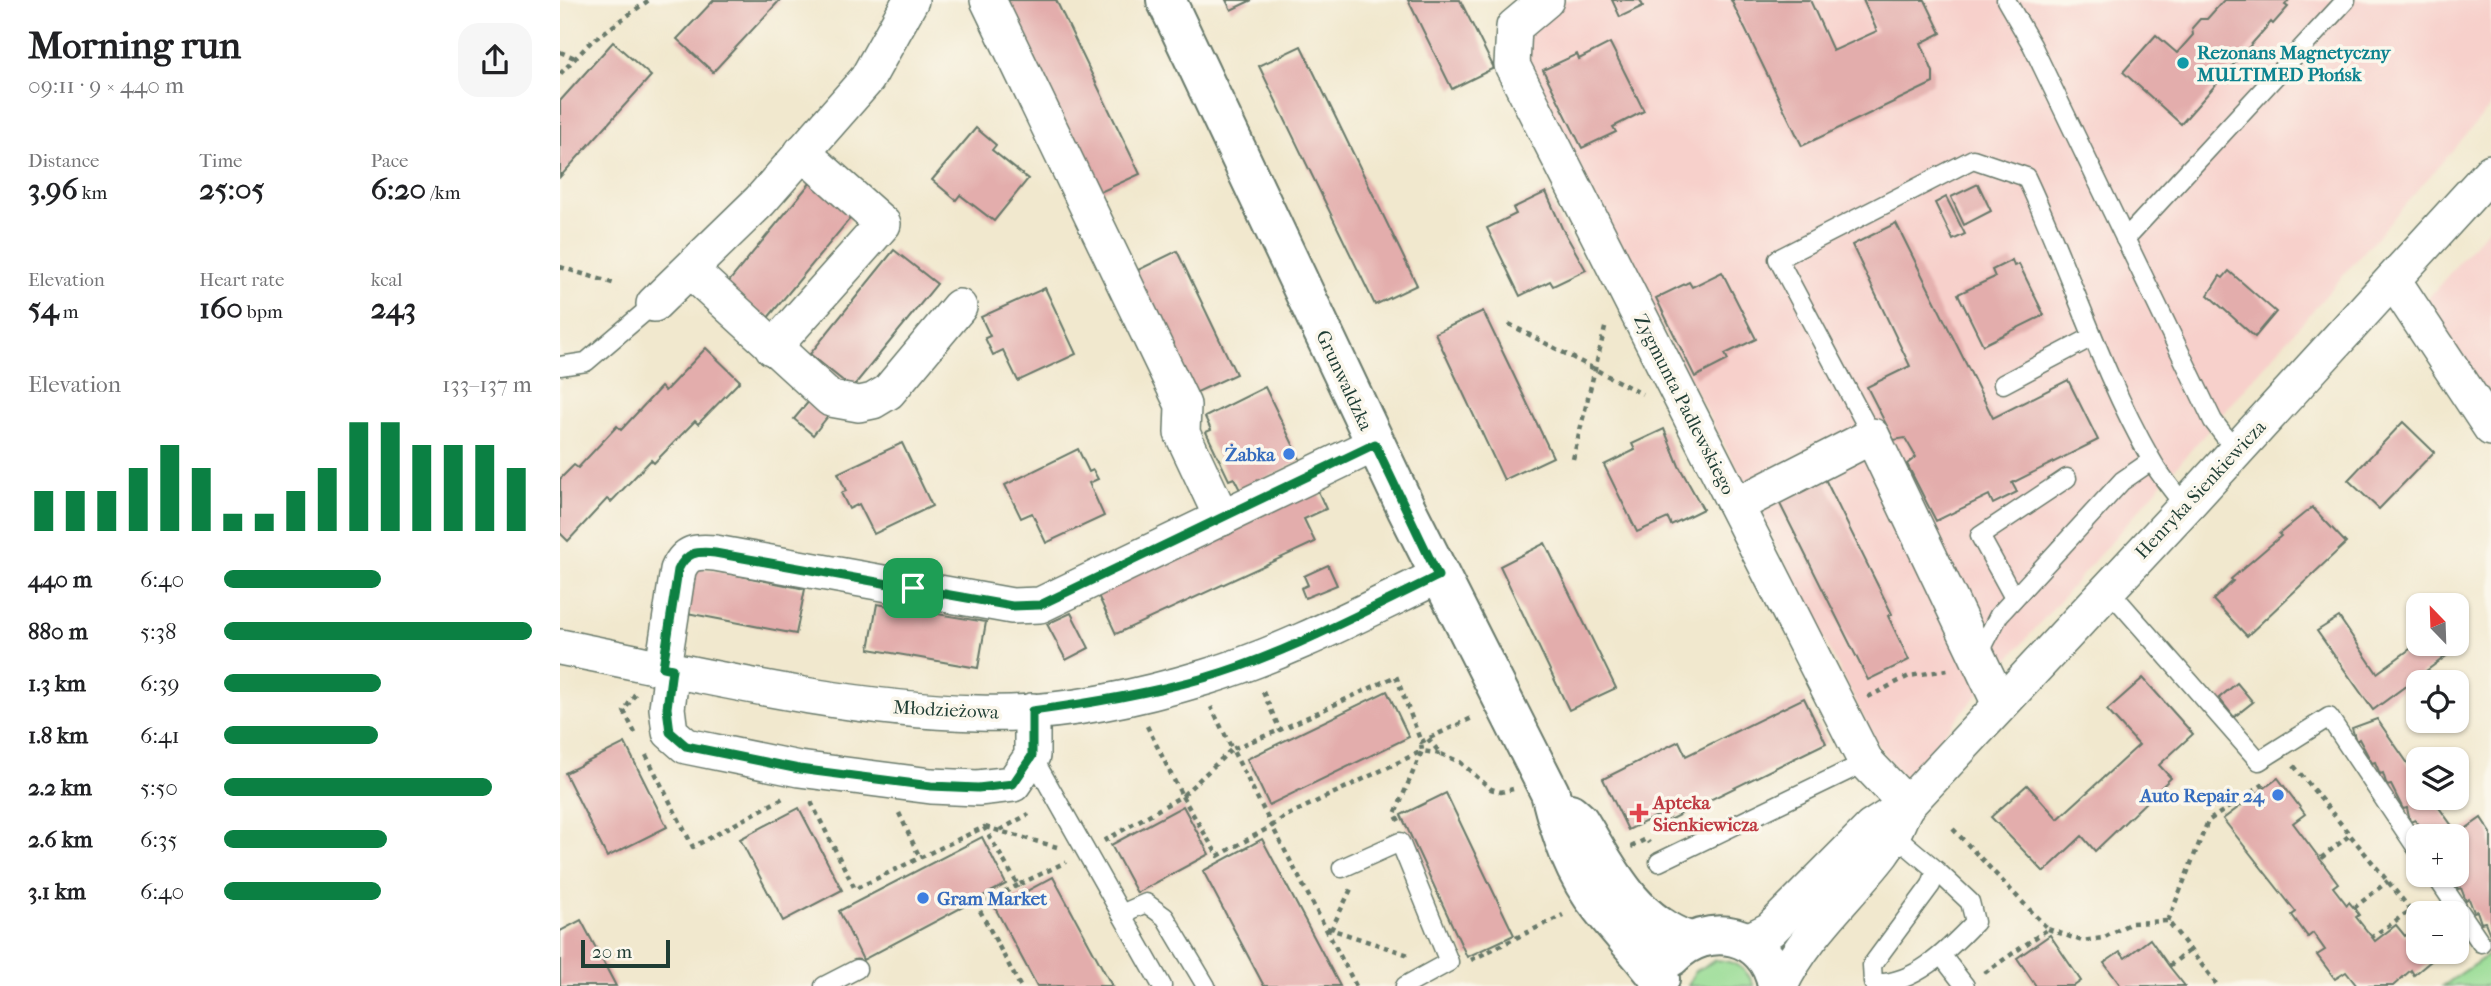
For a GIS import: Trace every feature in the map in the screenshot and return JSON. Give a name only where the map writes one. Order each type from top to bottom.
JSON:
[{"type":"street","points":[[654,304],[760,201],[867,79],[911,0]]},
{"type":"street","points":[[988,0],[1183,405],[1182,433],[1222,518]]},
{"type":"street","name":"Grunwaldzka","points":[[1166,0],[1438,576],[1533,791],[1557,823],[1579,874],[1599,906],[1660,982]]},
{"type":"street","name":"Zygmunta Padlewskiego","points":[[1546,0],[1514,27],[1512,65],[1737,505],[1893,820]]},
{"type":"street","points":[[773,348],[883,224],[802,152]]},
{"type":"street","name":"Henryka Sienkiewicza","points":[[1748,941],[1770,930],[1893,820],[2491,172]]},
{"type":"street","points":[[690,270],[831,399],[859,404],[873,401],[888,392],[959,307]]},
{"type":"street","points":[[2393,280],[2491,428]]},
{"type":"street","points":[[1737,505],[1872,436],[1966,662],[2000,704]]},
{"type":"street","points":[[1032,711],[1032,756],[1013,784],[978,788],[931,786],[799,769],[686,746],[670,732],[667,708],[667,668],[678,570],[683,559],[693,553],[715,553],[1012,606],[1040,605],[1375,444]]},
{"type":"street","name":"Młodzieżowa","points":[[560,647],[856,705],[978,713],[1032,711],[1112,701],[1206,677],[1252,661],[1438,576]]},
{"type":"street","name":"Grunwaldzka","points":[[1533,791],[1579,821],[1626,897],[1642,915],[1670,934],[1689,941]]},
{"type":"street","name":"Henryka Sienkiewicza","points":[[1779,986],[1789,966],[1811,937],[1884,851],[1893,820]]},
{"type":"street","points":[[1660,982],[1671,957],[1689,941],[1709,934],[1729,934],[1748,941],[1769,962],[1779,986]]},
{"type":"lane","points":[[2006,0],[2032,45],[2213,421],[2236,451]]},
{"type":"lane","points":[[2125,239],[2346,0]]},
{"type":"lane","points":[[1872,436],[1777,259],[1973,159],[2026,177],[2055,238],[2092,337],[2151,461],[2185,506]]},
{"type":"lane","points":[[560,366],[586,362],[654,304]]},
{"type":"lane","points":[[2003,383],[2092,337]]},
{"type":"lane","points":[[1966,662],[1998,615],[2122,481],[2151,461]]},
{"type":"lane","points":[[2014,598],[1980,537],[2067,478]]},
{"type":"lane","points":[[2108,589],[2259,761],[2329,717],[2406,832]]},
{"type":"lane","points":[[1032,756],[1162,986]]},
{"type":"lane","points":[[1659,862],[1866,762]]},
{"type":"lane","points":[[1893,820],[1936,870],[1970,902],[1975,922],[1942,956],[1892,985],[1873,983],[1872,965],[1931,885],[1936,870]]},
{"type":"lane","points":[[1342,868],[1400,842],[1449,962],[1405,986]]},
{"type":"lane","points":[[2443,887],[2481,943]]},
{"type":"lane","points":[[1121,914],[1146,903],[1165,917],[1206,986]]},
{"type":"lane","points":[[1942,956],[1970,982]]},
{"type":"lane","points":[[824,986],[856,969]]},
{"type":"path","points":[[560,74],[591,42],[649,0]]},
{"type":"path","points":[[560,52],[576,58]]},
{"type":"path","points":[[560,267],[615,284]]},
{"type":"path","points":[[1573,459],[1607,322]]},
{"type":"path","points":[[1509,324],[1651,399]]},
{"type":"path","points":[[1867,698],[1909,676],[1966,662]]},
{"type":"path","points":[[1020,986],[978,907],[1086,851],[1182,796],[1232,749],[1280,730],[1396,676],[1421,742],[1480,714]]},
{"type":"path","points":[[1258,681],[1280,730]]},
{"type":"path","points":[[638,691],[624,711],[693,847],[791,794]]},
{"type":"path","points":[[1143,719],[1182,796],[1217,856],[1272,826],[1207,699]]},
{"type":"path","points":[[1428,739],[1441,754]]},
{"type":"path","points":[[1401,826],[1395,814],[1422,751],[1441,754],[1460,762],[1490,789],[1501,792],[1533,791]]},
{"type":"path","points":[[2282,771],[2292,764],[2412,910],[2372,937]]},
{"type":"path","points":[[2168,920],[2208,821],[2272,779]]},
{"type":"path","points":[[809,799],[855,889],[984,827],[1060,848],[1073,872]]},
{"type":"path","points":[[984,827],[1017,885]]},
{"type":"path","points":[[1953,830],[2048,929],[2081,941],[2104,938],[2131,923],[2168,920]]},
{"type":"path","points":[[2321,858],[2350,835]]},
{"type":"path","points":[[2354,908],[2388,881]]},
{"type":"path","points":[[1354,882],[1328,928],[1418,957]]},
{"type":"path","points":[[1465,963],[1564,914]]},
{"type":"path","points":[[2168,920],[2218,986]]},
{"type":"path","points":[[1970,982],[2048,929]]},
{"type":"path","points":[[2169,966],[2190,950]]},
{"type":"shaded area","points":[[1562,0],[2491,0],[2491,106],[1904,779],[1877,744],[1753,499],[1522,64],[1529,35]]},
{"type":"shaded area","points":[[2491,225],[2491,402],[2424,303]]},
{"type":"green space","points":[[2491,953],[2491,986],[2443,986]]},
{"type":"green space","points":[[1716,960],[1740,967],[1748,974],[1754,986],[1688,986],[1695,971]]},
{"type":"building","points":[[714,0],[780,0],[713,72],[677,39]]},
{"type":"building","points":[[1003,0],[1056,0],[1140,174],[1096,194]]},
{"type":"building","points":[[1226,0],[1252,0],[1231,10]]},
{"type":"building","points":[[1408,0],[1460,0],[1494,68],[1452,89]]},
{"type":"building","points":[[1612,0],[1640,0],[1643,6],[1620,17]]},
{"type":"building","points":[[1731,0],[1810,0],[1833,51],[1877,31],[1863,0],[1925,0],[1941,33],[1921,43],[1933,72],[1933,83],[1802,146]]},
{"type":"building","name":"Rezonans Magnetyczny MULTIMED Płońsk","points":[[2224,0],[2289,0],[2285,5],[2288,7],[2273,24],[2271,22],[2181,124],[2123,72],[2156,35],[2177,53],[2193,35],[2192,28],[2200,19],[2207,19]]},
{"type":"building","points":[[613,42],[651,76],[560,177],[560,101]]},
{"type":"building","points":[[1610,43],[1644,111],[1613,127],[1616,132],[1582,148],[1543,70],[1577,54],[1579,59]]},
{"type":"building","points":[[1301,46],[1417,285],[1375,305],[1259,66]]},
{"type":"building","points":[[976,128],[996,145],[992,150],[1028,179],[994,221],[960,195],[956,200],[932,180]]},
{"type":"building","points":[[811,182],[853,215],[767,319],[726,285]]},
{"type":"building","points":[[1978,184],[1991,211],[1964,225],[1951,197]]},
{"type":"building","points":[[1546,192],[1562,228],[1586,270],[1553,286],[1550,281],[1520,296],[1487,228],[1516,214],[1513,208]]},
{"type":"building","points":[[1946,197],[1965,234],[1953,240],[1935,203]]},
{"type":"building","points":[[1896,223],[1993,418],[2068,380],[2098,440],[2012,483],[2017,492],[1993,504],[1989,495],[1936,521],[1907,464],[1916,457],[1905,438],[1894,440],[1867,387],[1910,366],[1852,245]]},
{"type":"building","points":[[894,250],[937,284],[852,388],[810,354]]},
{"type":"building","points":[[1177,251],[1236,374],[1193,394],[1134,272]]},
{"type":"building","points":[[2012,260],[2014,266],[2019,264],[2044,315],[1983,345],[1958,294],[1995,277],[1992,270]]},
{"type":"building","points":[[2229,271],[2276,312],[2255,337],[2208,295],[2220,276],[2223,278]]},
{"type":"building","points":[[1722,272],[1756,339],[1725,354],[1728,360],[1695,377],[1656,298],[1689,282],[1692,287]]},
{"type":"building","points":[[1045,288],[1076,354],[1018,381],[1003,350],[993,355],[985,338],[990,336],[981,317]]},
{"type":"building","points":[[1483,311],[1553,457],[1504,480],[1435,333]]},
{"type":"building","points":[[706,348],[740,381],[698,424],[695,421],[654,463],[651,460],[611,502],[607,499],[568,541],[560,533],[560,479],[574,465],[578,468],[617,426],[621,430],[661,387],[665,391]]},
{"type":"building","points":[[1265,387],[1301,461],[1240,490],[1234,478],[1229,480],[1206,432],[1211,430],[1205,417]]},
{"type":"building","points":[[810,400],[829,415],[813,435],[794,419]]},
{"type":"building","points":[[2403,422],[2434,452],[2379,509],[2348,480]]},
{"type":"building","points":[[1664,429],[1679,466],[1703,509],[1671,525],[1668,518],[1637,532],[1604,465],[1635,450],[1632,444]]},
{"type":"building","points":[[902,443],[932,506],[874,534],[859,504],[849,509],[841,493],[846,491],[838,473]]},
{"type":"building","points":[[1078,449],[1089,472],[1093,470],[1098,479],[1089,483],[1104,516],[1046,543],[1032,513],[1021,518],[1005,485]]},
{"type":"building","points":[[1824,477],[1892,614],[1888,616],[1909,660],[1868,680],[1778,500]]},
{"type":"building","points":[[1317,489],[1326,509],[1304,519],[1315,542],[1116,634],[1096,591]]},
{"type":"building","points":[[2312,507],[2346,543],[2247,636],[2213,600],[2233,581],[2231,579]]},
{"type":"building","points":[[1545,543],[1616,688],[1569,710],[1500,566]]},
{"type":"building","points":[[1328,565],[1337,585],[1305,598],[1301,588],[1308,585],[1304,576]]},
{"type":"building","points":[[696,567],[805,589],[796,634],[687,613]]},
{"type":"building","points":[[877,604],[986,622],[978,668],[869,649]]},
{"type":"building","points":[[1071,613],[1089,648],[1066,660],[1047,624]]},
{"type":"building","points":[[2339,617],[2377,673],[2406,652],[2406,656],[2446,656],[2427,670],[2406,670],[2406,686],[2373,710],[2317,631]]},
{"type":"building","points":[[2143,678],[2193,734],[2159,765],[2171,778],[2095,851],[2082,836],[2044,872],[1991,817],[2027,785],[2058,819],[2139,745],[2107,710]]},
{"type":"building","points":[[2237,683],[2253,702],[2234,717],[2219,698]]},
{"type":"building","points":[[1387,691],[1409,737],[1269,805],[1247,759]]},
{"type":"building","points":[[1804,698],[1826,743],[1663,823],[1659,815],[1628,830],[1603,779],[1679,741],[1686,756]]},
{"type":"building","points":[[2377,719],[2406,761],[2406,808],[2403,809],[2391,785],[2387,786],[2383,773],[2380,774],[2375,762],[2372,763],[2359,739],[2356,741],[2352,728]]},
{"type":"building","points":[[625,743],[667,827],[607,857],[565,773]]},
{"type":"building","points":[[2278,778],[2305,814],[2293,823],[2338,883],[2333,887],[2347,905],[2349,902],[2354,908],[2359,915],[2356,917],[2375,941],[2396,925],[2406,935],[2406,964],[2427,964],[2414,975],[2411,970],[2393,986],[2357,986],[2346,972],[2335,979],[2317,955],[2325,950],[2313,933],[2308,937],[2292,915],[2296,912],[2223,819]]},
{"type":"building","points":[[1446,793],[1514,935],[1467,957],[1401,815]]},
{"type":"building","points":[[1183,806],[1209,854],[1137,893],[1111,845]]},
{"type":"building","points":[[799,808],[842,890],[783,921],[740,839]]},
{"type":"building","points":[[2407,810],[2441,810],[2451,824],[2417,824],[2415,820],[2410,822]]},
{"type":"building","points":[[2481,818],[2491,833],[2491,937],[2485,922],[2481,923],[2469,899],[2466,901],[2461,888],[2457,887],[2469,887],[2469,826]]},
{"type":"building","name":"Gram Market","points":[[982,837],[1006,884],[863,960],[839,911]]},
{"type":"building","points":[[1262,839],[1340,986],[1264,986],[1203,871]]},
{"type":"building","points":[[1053,877],[1112,986],[1037,986],[995,908]]},
{"type":"building","points":[[581,920],[616,986],[560,986],[560,931]]},
{"type":"building","points":[[2050,935],[2081,981],[2074,986],[2036,986],[2017,958]]},
{"type":"building","points":[[2150,939],[2185,986],[2121,986],[2104,963],[2120,952],[2125,958]]},
{"type":"place","name":"Rezonans Magnetyczny MULTIMED Płońsk","points":[[2183,63]]},
{"type":"place","name":"Żabka","points":[[1289,454]]},
{"type":"place","name":"Auto Repair 24","points":[[2278,795]]},
{"type":"place","name":"Apteka Sienkiewicza","points":[[1639,813]]},
{"type":"place","name":"Gram Market","points":[[923,898]]},
{"type":"route","points":[[1375,444],[1438,576],[1252,661],[1206,677],[1112,701],[1032,711],[1032,756],[1013,784],[978,788],[931,786],[799,769],[686,746],[670,732],[667,708],[672,669],[663,667],[678,570],[683,559],[693,553],[715,553],[913,588],[1012,606],[1040,605],[1375,444]]}]
